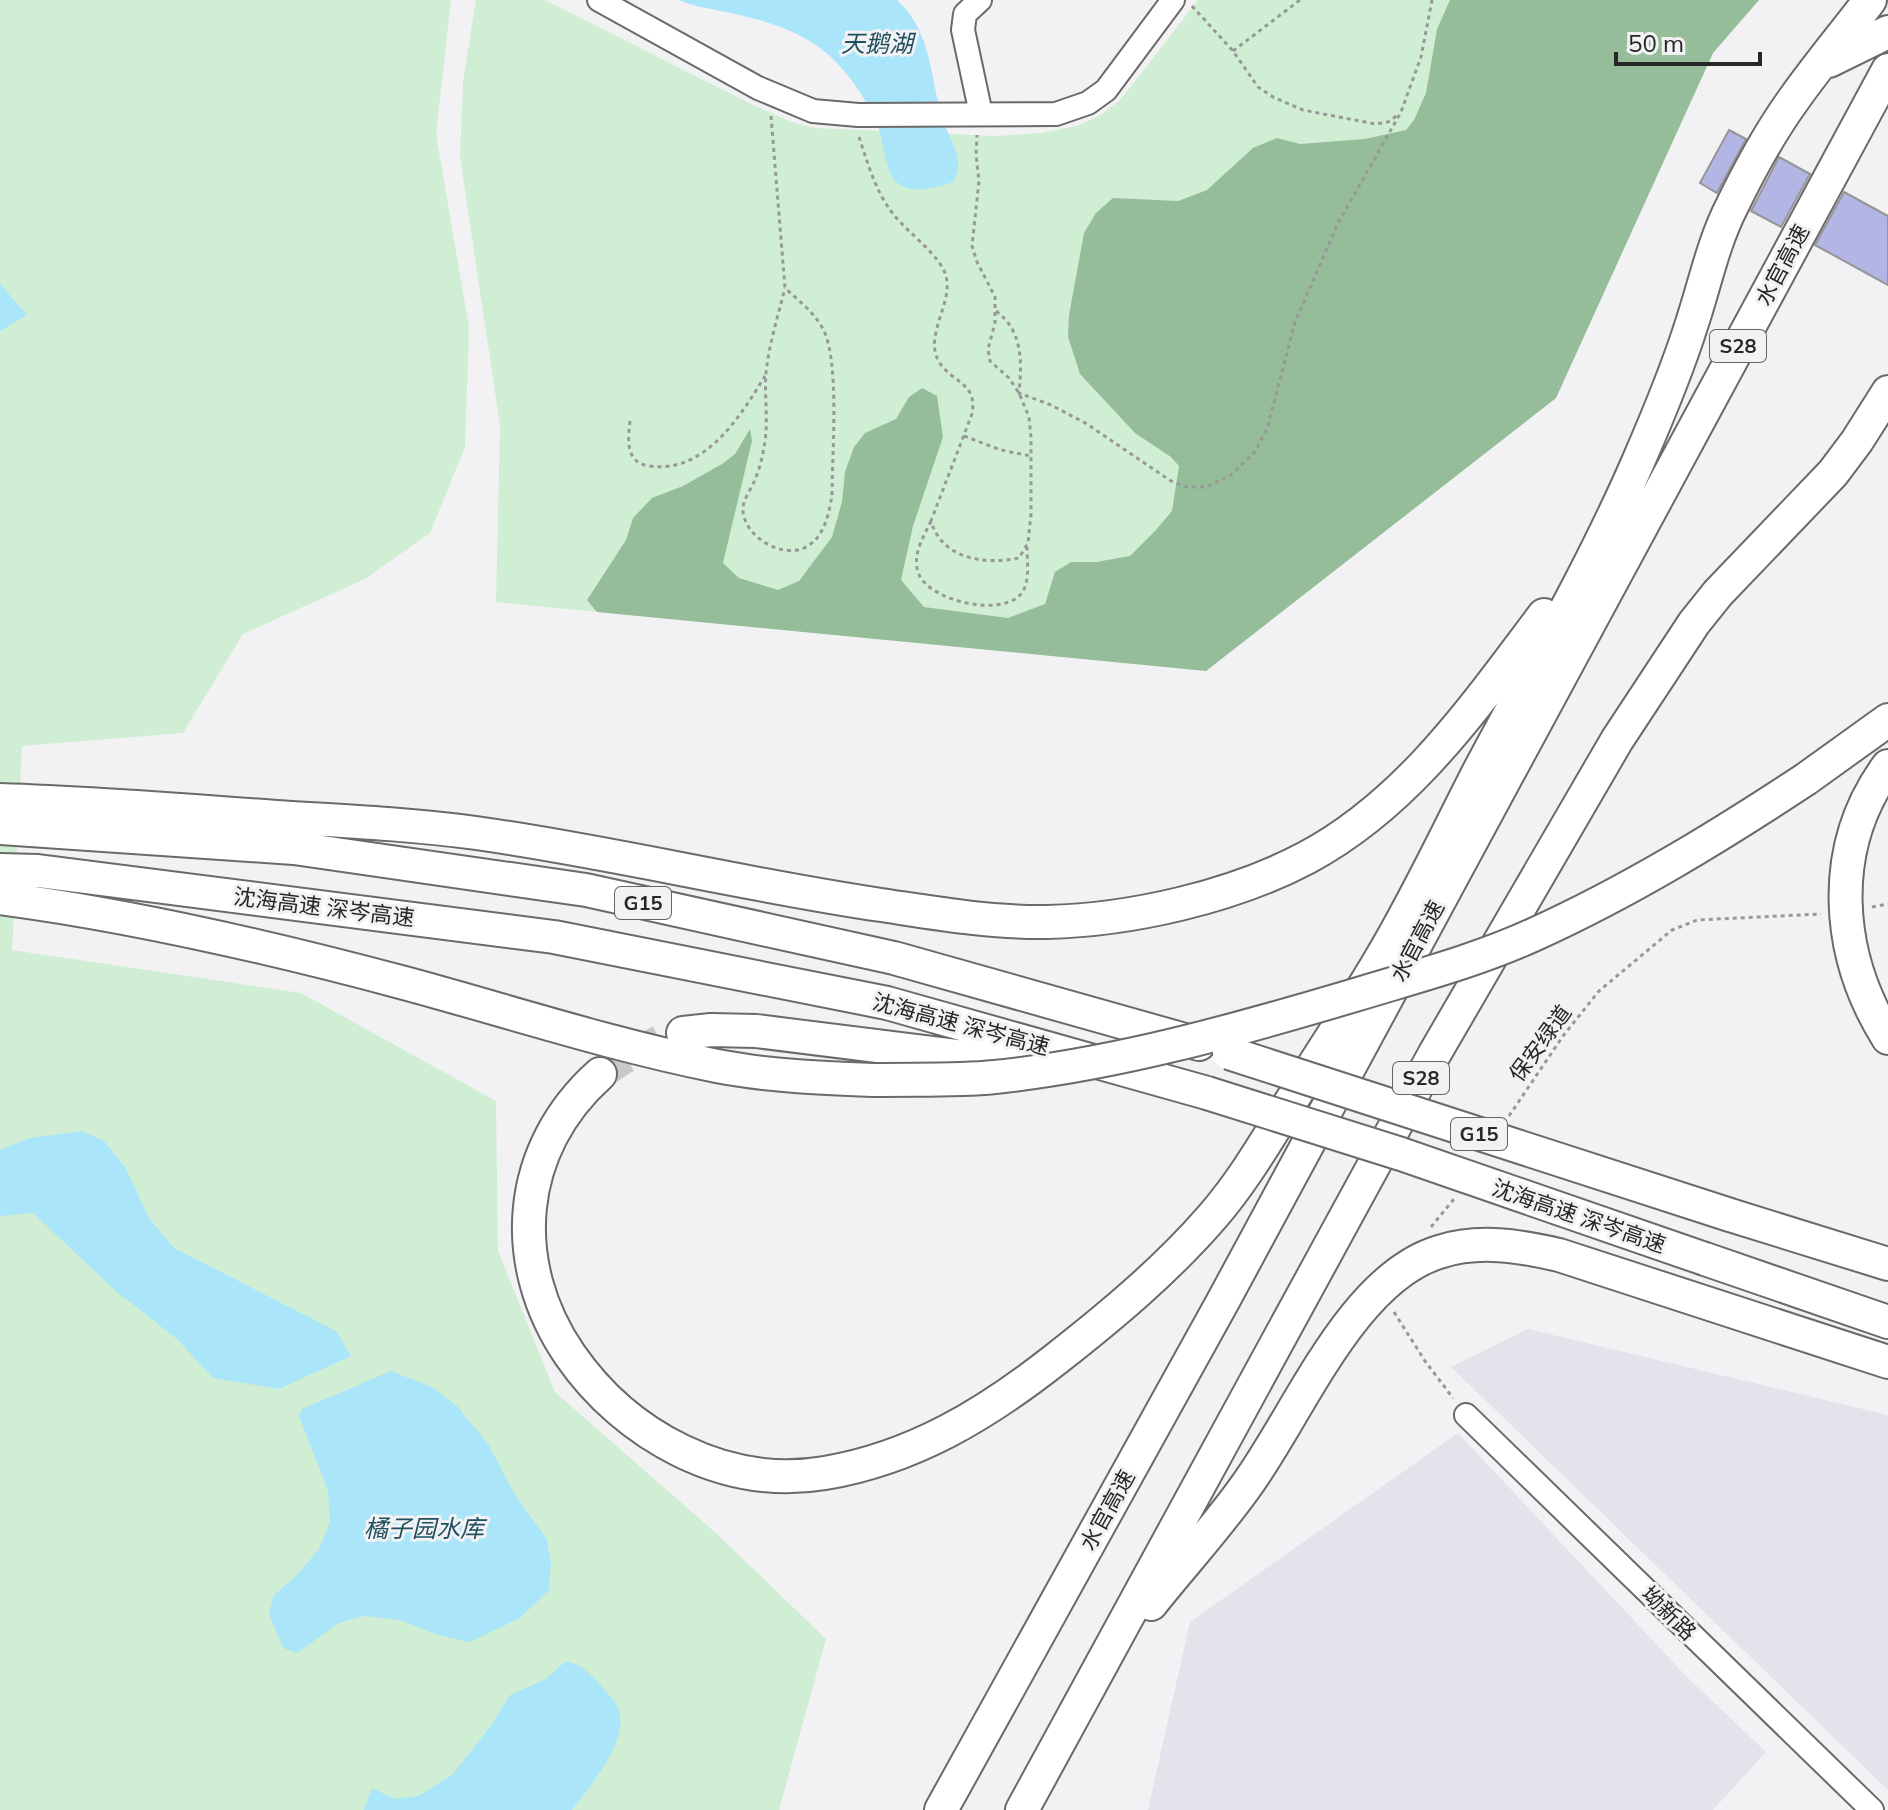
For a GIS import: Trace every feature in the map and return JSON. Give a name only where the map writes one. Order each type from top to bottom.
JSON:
[{"type":"highway","points":[[600,1074],[565,1111],[538,1165],[531,1193],[529,1224],[530,1256],[536,1286],[547,1315],[582,1372],[625,1416],[678,1450],[739,1473],[803,1477],[845,1470],[886,1458],[925,1445],[1013,1394],[1116,1312],[1207,1223],[1236,1187],[1383,955],[1599,543],[1668,393],[1729,211],[1770,136],[1870,0]]},
{"type":"highway","points":[[1819,66],[1888,32]]},
{"type":"highway","name":"水官高速","points":[[941,1810],[1222,1303],[1888,70]]},
{"type":"highway","name":"S28","points":[[1022,1810],[1435,1053],[1617,740],[1694,623],[1718,593],[1833,473],[1888,392]]},
{"type":"highway","points":[[0,800],[44,815],[369,823],[478,833],[914,910],[1046,922],[1106,917],[1210,897],[1259,880],[1306,858],[1350,831],[1392,799],[1434,756],[1476,706],[1599,543]]},
{"type":"highway","points":[[13,900],[112,915],[235,942],[406,983],[585,1035],[721,1067],[874,1080],[990,1078],[1079,1065],[1275,1019],[1464,962],[1529,937],[1595,906],[1740,822],[1888,720]]},
{"type":"highway","points":[[1888,766],[1862,815],[1848,864],[1845,896],[1851,954],[1873,1014],[1888,1038]]},
{"type":"highway","name":"沈海高速 深岑高速","points":[[0,828],[44,815],[586,890],[894,958],[1229,1053],[1888,1264]]},
{"type":"highway","name":"沈海高速 深岑高速","points":[[0,870],[38,871],[554,937],[887,1003],[1197,1090],[1401,1154],[1888,1322]]},
{"type":"highway","points":[[683,1033],[711,1030],[782,1034],[1197,1090]]},
{"type":"highway","points":[[1101,1666],[1247,1486],[1367,1301],[1389,1279],[1411,1264],[1439,1252],[1467,1246],[1497,1245],[1526,1247],[1559,1255],[1888,1362]]},
{"type":"street","points":[[599,0],[775,96],[813,111],[855,115],[1056,114],[1088,103],[1106,90],[1173,0]]},
{"type":"street","points":[[980,0],[965,14],[963,30],[981,114]]},
{"type":"street","name":"坳新路","points":[[1466,1415],[1872,1810]]},
{"type":"path","points":[[1186,0],[1233,51],[1258,87],[1285,104],[1375,124],[1388,122],[1401,112]]},
{"type":"path","points":[[1233,51],[1288,6],[1300,0]]},
{"type":"path","points":[[1019,393],[1087,424],[1171,481],[1187,487],[1206,487],[1231,475],[1254,453],[1267,429],[1295,322],[1338,223],[1401,112],[1421,57],[1432,0]]},
{"type":"path","points":[[775,96],[771,114],[785,288],[766,374],[765,442],[761,463],[743,511],[750,528],[760,540],[786,550],[804,548],[825,527],[832,495],[833,370],[824,330],[785,288]]},
{"type":"path","points":[[855,115],[881,194],[893,214],[937,261],[947,279],[935,348],[938,360],[946,371],[972,396],[973,406],[966,437],[917,555],[917,570],[922,582],[951,600],[985,605],[1019,596],[1025,586],[1031,514],[1031,456],[1029,417],[1019,393],[1009,378],[990,361],[988,349],[996,311],[995,297],[972,246],[979,181],[976,155],[981,114]]},
{"type":"path","points":[[996,311],[1010,323],[1019,342],[1019,393]]},
{"type":"path","points":[[630,421],[628,450],[643,465],[670,466],[684,462],[707,449],[725,433],[766,374]]},
{"type":"path","points":[[966,437],[1001,450],[1031,456]]},
{"type":"path","points":[[931,521],[935,536],[947,548],[981,560],[1019,558],[1028,543]]},
{"type":"path","points":[[1859,909],[1888,904]]},
{"type":"path","name":"保安绿道","points":[[1506,1121],[1563,1036],[1599,991],[1672,930],[1697,920],[1830,913]]},
{"type":"path","points":[[1427,1231],[1442,1217],[1458,1193]]},
{"type":"path","points":[[1394,1313],[1466,1415]]},
{"type":"shaded area","points":[[1528,1329],[1888,1415],[1888,1790],[1451,1367]]},
{"type":"shaded area","points":[[1458,1433],[1687,1677],[1766,1752],[1713,1810],[1148,1810],[1190,1622]]},
{"type":"green space","points":[[0,0],[451,0],[436,134],[469,327],[465,447],[430,533],[365,579],[243,634],[183,733],[22,746],[12,950],[301,993],[496,1101],[498,1251],[555,1392],[717,1534],[826,1639],[779,1810],[0,1810]]},
{"type":"green space","points":[[476,0],[545,0],[792,122],[815,128],[996,136],[1041,133],[1077,126],[1101,115],[1121,99],[1198,0],[1759,0],[1713,53],[1556,398],[1206,671],[496,602],[500,426],[460,157],[463,81]]},
{"type":"green space","points":[[1450,0],[1759,0],[1713,53],[1556,398],[1206,671],[597,612],[587,600],[626,540],[633,518],[652,498],[683,486],[722,464],[735,454],[750,429],[752,441],[723,563],[739,578],[778,590],[799,581],[832,537],[842,502],[845,472],[854,447],[865,433],[896,419],[909,397],[922,388],[937,396],[943,437],[913,526],[901,580],[924,607],[1008,618],[1045,604],[1055,572],[1071,562],[1096,562],[1130,556],[1172,511],[1179,466],[1171,457],[1135,433],[1080,374],[1068,337],[1084,233],[1096,213],[1113,198],[1178,201],[1207,190],[1253,148],[1277,138],[1300,144],[1365,139],[1406,130],[1426,93],[1437,29]]},
{"type":"water","name":"天鹅湖","points":[[679,0],[897,0],[918,27],[929,58],[939,106],[958,159],[953,182],[924,189],[900,185],[889,169],[877,124],[867,103],[845,72],[819,47],[772,24]]},
{"type":"water","points":[[0,284],[27,315],[0,331]]},
{"type":"water","points":[[82,1131],[104,1141],[125,1167],[149,1218],[174,1248],[336,1331],[351,1356],[279,1389],[213,1378],[177,1339],[117,1292],[33,1213],[0,1216],[0,1150],[30,1138]]},
{"type":"water","name":"橘子园水库","points":[[391,1371],[432,1387],[457,1406],[488,1444],[515,1495],[546,1538],[551,1561],[549,1590],[520,1618],[470,1642],[438,1635],[399,1620],[364,1616],[339,1623],[297,1653],[283,1648],[269,1615],[273,1596],[297,1575],[319,1549],[330,1522],[328,1491],[299,1416],[302,1409]]},
{"type":"water","points":[[566,1661],[585,1670],[609,1694],[618,1707],[621,1723],[606,1764],[572,1810],[364,1810],[372,1788],[395,1799],[419,1796],[453,1774],[510,1695],[546,1679]]},
{"type":"building","points":[[1729,130],[1746,139],[1717,193],[1700,183]]},
{"type":"building","points":[[1779,157],[1810,174],[1781,227],[1751,211]]},
{"type":"building","points":[[1844,192],[1888,216],[1888,285],[1815,245]]},
{"type":"tunnel","points":[[600,1074],[622,1059],[660,1041]]}]
